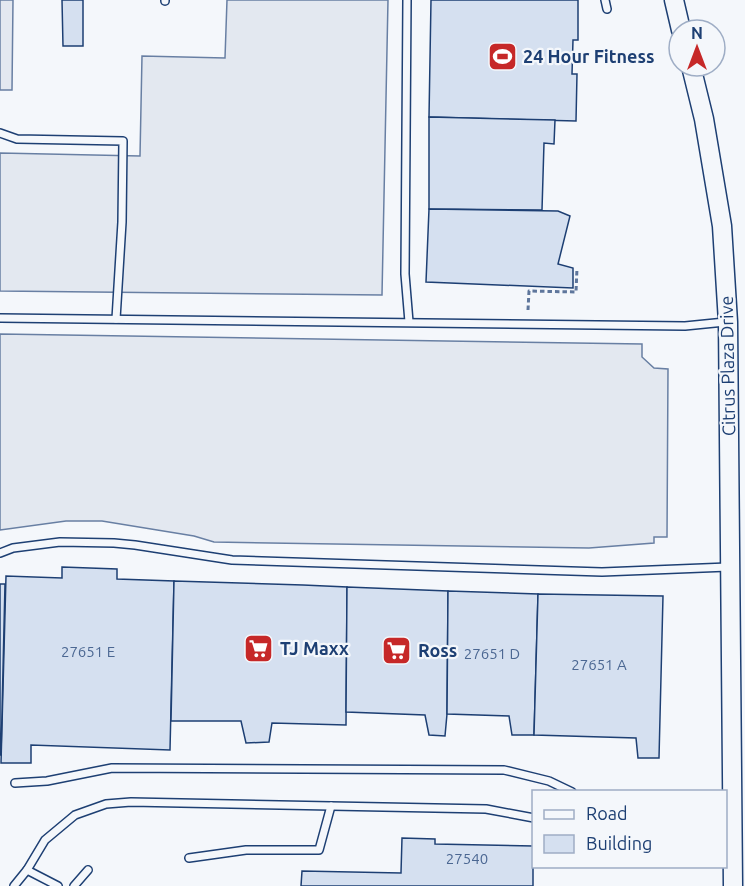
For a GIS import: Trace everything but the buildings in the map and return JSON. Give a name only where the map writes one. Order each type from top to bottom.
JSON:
[{"type":"street","points":[[674,0],[678,18]]},
{"type":"street","name":"Citrus Plaza Drive","points":[[694,78],[704,119],[722,226],[728,322],[731,567],[729,850],[733,886]]},
{"type":"lane","points":[[407,0],[405,274],[409,322]]},
{"type":"lane","points":[[605,0],[607,9]]},
{"type":"lane","points":[[0,133],[17,138],[123,141],[122,222],[116,319]]},
{"type":"lane","points":[[0,318],[685,326],[728,322]]},
{"type":"lane","points":[[0,553],[13,548],[60,542],[114,543],[242,560],[602,572],[731,567]]},
{"type":"lane","points":[[15,783],[47,782],[112,768],[504,770],[549,781],[568,790]]},
{"type":"lane","points":[[14,886],[27,870],[45,840],[75,815],[106,804],[131,802],[486,809],[532,818]]},
{"type":"lane","points":[[189,858],[246,850],[319,850],[332,806]]},
{"type":"lane","points":[[27,870],[58,886]]},
{"type":"lane","points":[[74,886],[88,870]]},
{"type":"path","points":[[528,310],[529,291],[576,292],[577,268]]},
{"type":"shaded area","points":[[0,0],[13,0],[12,90],[0,90]]},
{"type":"shaded area","points":[[227,0],[388,0],[382,295],[0,291],[0,153],[140,156],[142,56],[225,58]]},
{"type":"shaded area","points":[[0,334],[642,344],[642,357],[654,368],[668,369],[667,537],[654,537],[654,543],[589,548],[214,542],[194,536],[102,521],[66,521],[0,530]]},
{"type":"place","name":"24 Hour Fitness","points":[[502,57]]},
{"type":"place","name":"TJ Maxx","points":[[259,649]]},
{"type":"place","name":"Ross","points":[[397,651]]}]
